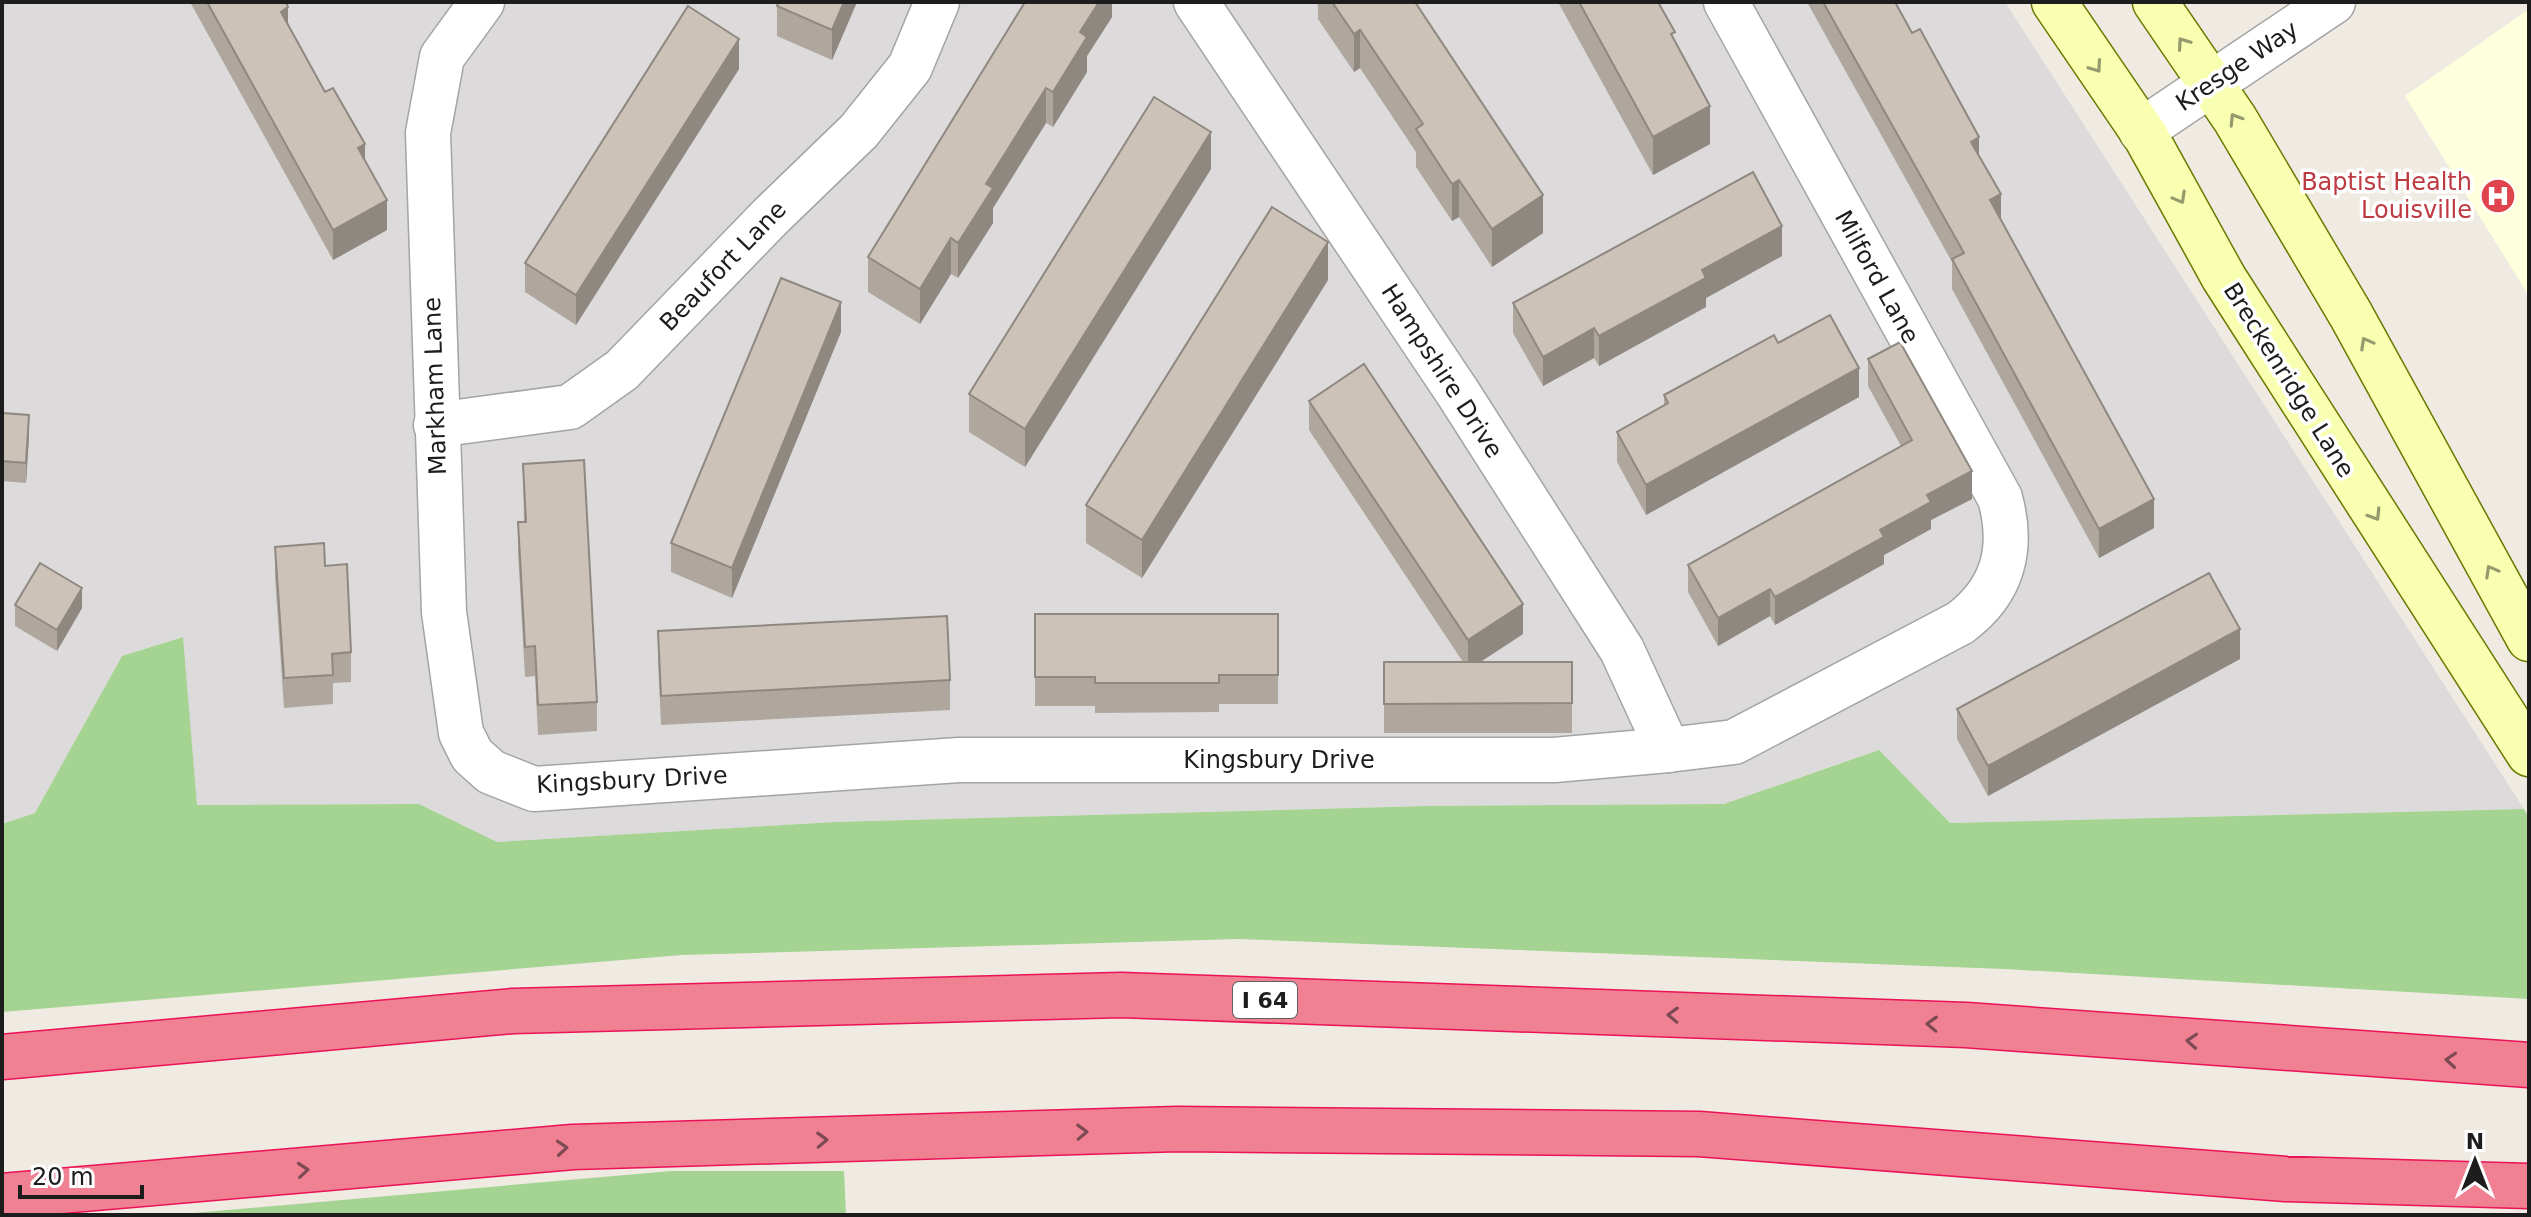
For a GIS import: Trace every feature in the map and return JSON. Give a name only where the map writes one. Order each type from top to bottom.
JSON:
[{"type":"highway","name":"I 64","points":[[2,1057],[513,1011],[1121,995],[1966,1025],[2529,1065]]},
{"type":"highway","points":[[2,1196],[573,1147],[1178,1129],[1699,1134],[2286,1179],[2529,1186]]},
{"type":"main road","name":"Breckenridge Lane","points":[[2054,2],[2141,131],[2224,278],[2529,754]]},
{"type":"main road","points":[[2155,2],[2211,83],[2351,315],[2529,639]]},
{"type":"street","name":"Markham Lane","points":[[482,2],[442,57],[428,133],[444,612],[461,733],[472,755],[491,772]]},
{"type":"street","name":"Beaufort Lane","points":[[436,425],[570,407],[622,370],[770,217],[859,131],[910,67],[937,2]]},
{"type":"street","name":"Hampshire Drive","points":[[1196,2],[1458,393],[1622,650],[1668,750]]},
{"type":"street","name":"Milford Lane","points":[[1726,2],[2000,498],[2008,526],[2006,558]]},
{"type":"street","name":"Kresge Way","points":[[2141,131],[2333,2]]},
{"type":"street","name":"Kingsbury Drive","points":[[491,772],[534,789],[959,760],[1554,760],[1734,742],[1960,623],[1977,610],[1997,584],[2006,558]]},
{"type":"shaded area","points":[[2,2],[2005,2],[2524,809],[1950,823],[1878,750],[1724,804],[1427,806],[835,822],[497,842],[419,804],[197,805],[182,637],[122,656],[35,813],[2,824]]},
{"type":"shaded area","name":"Baptist Health Louisville","points":[[2529,9],[2529,296],[2405,96]]},
{"type":"green space","points":[[183,637],[197,805],[419,804],[497,842],[835,822],[1427,806],[1724,804],[1879,750],[1950,823],[2524,809],[2529,818],[2529,999],[2004,969],[1238,939],[682,955],[2,1012],[2,824],[35,813],[122,656]]},
{"type":"green space","points":[[671,1171],[844,1171],[846,1215],[172,1215]]},
{"type":"building","points":[[207,2],[286,2],[288,7],[281,12],[325,92],[333,88],[365,144],[358,148],[387,200],[333,230]]},
{"type":"building","points":[[778,2],[844,2],[832,30],[777,6]]},
{"type":"building","points":[[1025,2],[1099,2],[1080,32],[1087,37],[1053,92],[1046,88],[986,184],[993,188],[958,243],[951,238],[920,289],[868,257]]},
{"type":"building","points":[[1332,2],[1415,2],[1543,195],[1492,229],[1459,180],[1452,184],[1416,129],[1423,124],[1360,30],[1354,34]]},
{"type":"building","points":[[1579,2],[1658,2],[1675,32],[1671,34],[1710,106],[1653,137]]},
{"type":"building","points":[[1823,2],[1895,2],[1912,33],[1920,29],[1979,137],[1971,142],[2001,194],[1990,200],[2154,499],[2099,529],[1952,259],[1964,253]]},
{"type":"building","points":[[688,6],[739,39],[576,295],[525,263]]},
{"type":"building","points":[[1154,97],[1211,132],[1025,429],[969,394]]},
{"type":"building","points":[[1753,172],[1782,226],[1702,270],[1706,278],[1599,336],[1594,328],[1543,357],[1513,303]]},
{"type":"building","points":[[1272,207],[1328,242],[1142,540],[1086,505]]},
{"type":"building","points":[[781,278],[841,302],[732,568],[671,543]]},
{"type":"building","points":[[1830,315],[1859,368],[1646,485],[1617,432],[1668,403],[1664,395],[1774,335],[1778,343]]},
{"type":"building","points":[[1900,342],[1972,471],[1927,495],[1931,502],[1880,530],[1884,537],[1775,597],[1770,589],[1718,618],[1688,565],[1912,440],[1868,359]]},
{"type":"building","points":[[1364,364],[1523,604],[1468,640],[1309,401]]},
{"type":"building","points":[[2,413],[29,415],[26,463],[2,461]]},
{"type":"building","points":[[584,460],[597,702],[538,705],[535,646],[525,647],[518,522],[526,522],[523,464]]},
{"type":"building","points":[[324,543],[325,566],[347,564],[351,652],[332,654],[333,675],[284,678],[275,547]]},
{"type":"building","points":[[40,563],[82,588],[57,630],[15,605]]},
{"type":"building","points":[[2209,573],[2240,629],[1988,766],[1957,709]]},
{"type":"building","points":[[1035,614],[1278,614],[1278,675],[1219,675],[1219,683],[1095,683],[1095,677],[1035,677]]},
{"type":"building","points":[[947,616],[950,680],[661,696],[658,631]]},
{"type":"building","points":[[1384,662],[1572,662],[1572,703],[1384,704]]},
{"type":"place","name":"Baptist Health Louisville","points":[[2498,196]]}]
